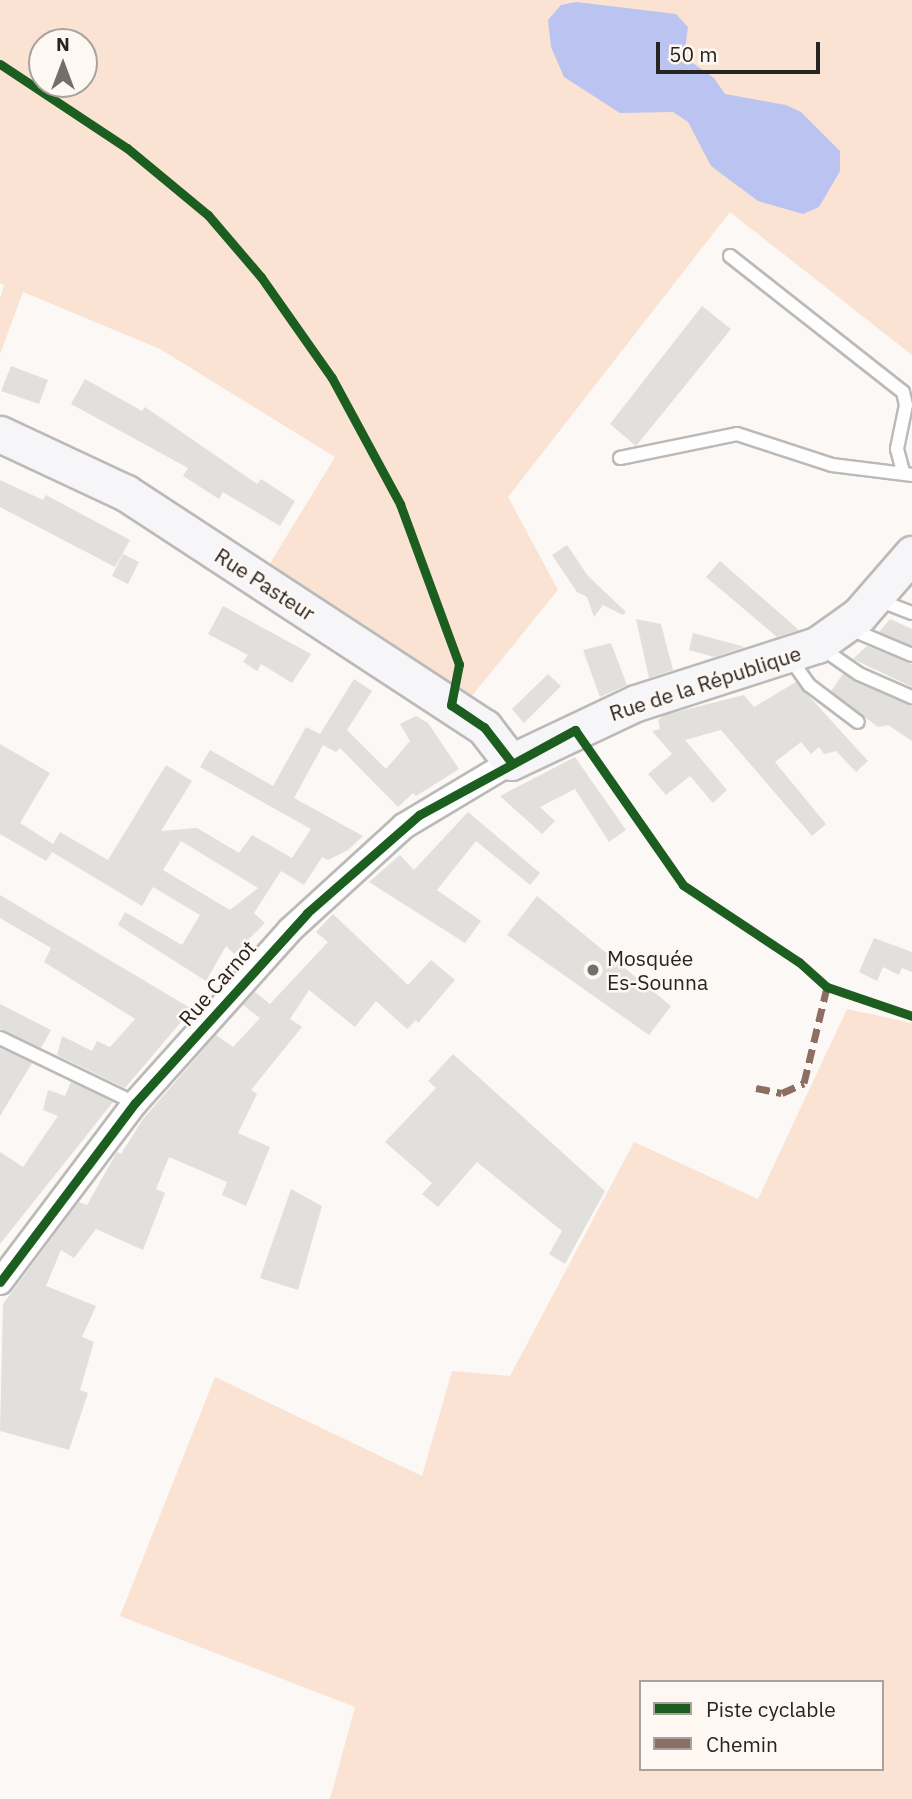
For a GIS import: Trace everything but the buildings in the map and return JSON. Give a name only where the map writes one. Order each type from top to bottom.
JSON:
[{"type":"street","name":"Rue Pasteur","points":[[0,434],[126,493],[484,727],[511,762]]},
{"type":"street","name":"Rue de la République","points":[[511,762],[636,702],[817,643],[898,577]]},
{"type":"street","name":"Rue Carnot","points":[[0,1282],[135,1103],[264,955],[365,859],[419,815],[511,762]]},
{"type":"lane","points":[[620,458],[737,434],[832,465],[907,473],[897,449],[906,405],[903,391],[730,256]]},
{"type":"lane","points":[[898,577],[912,614]]},
{"type":"lane","points":[[817,643],[912,655]]},
{"type":"lane","points":[[817,643],[859,674],[912,697]]},
{"type":"lane","points":[[817,643],[809,685],[858,722]]},
{"type":"lane","points":[[0,1038],[135,1103]]},
{"type":"shaded area","points":[[0,0],[912,0],[912,355],[730,212],[508,497],[558,590],[471,697],[266,570],[335,457],[160,349],[23,292],[0,354],[0,298],[4,285],[0,283]]},
{"type":"shaded area","points":[[847,1009],[912,1023],[912,1799],[330,1799],[355,1707],[120,1616],[215,1377],[422,1476],[452,1371],[510,1376],[634,1142],[758,1199]]},
{"type":"water","points":[[576,2],[676,14],[688,27],[684,57],[714,78],[725,94],[786,105],[801,112],[840,151],[840,171],[819,207],[803,214],[758,201],[711,166],[688,122],[673,112],[620,113],[564,77],[551,47],[548,20],[561,5]]},
{"type":"marked path","points":[[756,1088],[782,1093],[804,1083],[827,987]]},
{"type":"cycle path","points":[[0,64],[127,148],[208,215],[261,277],[332,378],[400,504],[459,664],[451,705],[484,727],[511,762]]},
{"type":"cycle path","points":[[0,1282],[135,1103],[307,913],[419,815],[575,730],[683,885],[799,962],[827,987],[912,1016]]},
{"type":"place","name":"Mosquée Es-Sounna","points":[[593,970]]}]
